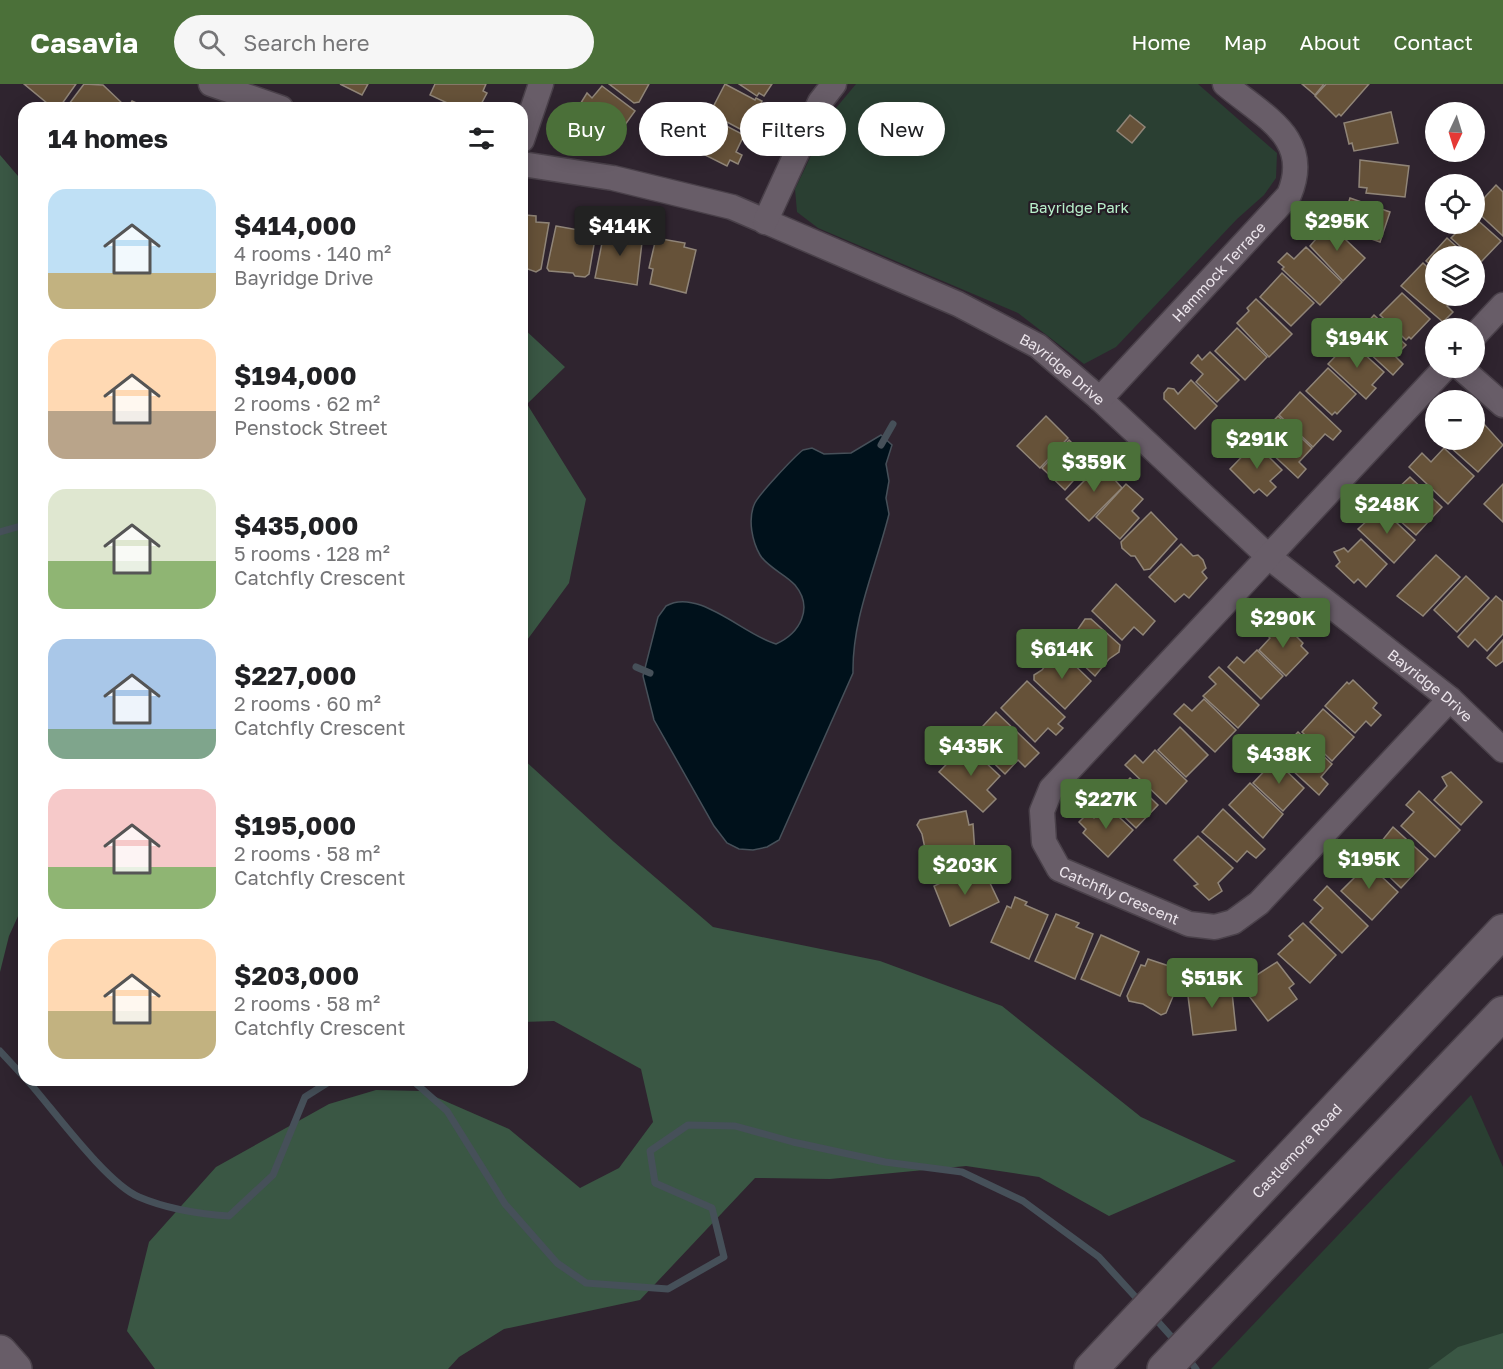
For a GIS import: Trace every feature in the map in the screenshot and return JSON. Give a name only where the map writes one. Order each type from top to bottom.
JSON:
[{"type":"main road","name":"Castlemore Road","points":[[1093,1367],[1503,931]]},
{"type":"main road","points":[[1164,1369],[1503,1013]]},
{"type":"main road","points":[[0,1352],[15,1369]]},
{"type":"street","points":[[211,84],[274,98]]},
{"type":"street","points":[[528,122],[541,84]]},
{"type":"street","points":[[765,222],[820,102],[834,84]]},
{"type":"street","name":"Hammock Terrace","points":[[1100,399],[1289,195],[1296,180],[1297,157],[1288,137],[1225,84]]},
{"type":"street","name":"Bayridge Drive","points":[[528,165],[624,180],[732,207],[958,304],[1038,346],[1100,399],[1270,558],[1450,699],[1503,750]]},
{"type":"street","points":[[1485,324],[1503,305]]},
{"type":"street","name":"Catchfly Crescent","points":[[1436,378],[1270,558],[1051,789],[1042,812],[1044,842],[1059,869],[1189,924],[1215,927],[1233,922],[1259,903],[1450,699]]},
{"type":"street","points":[[1472,378],[1503,405]]},
{"type":"green space","name":"Bayridge Park","points":[[856,84],[1198,84],[1277,153],[1276,178],[1264,195],[1237,219],[1116,347],[1084,364],[1018,313],[818,228],[797,212],[795,189],[811,156],[846,156],[846,102],[841,102]]},
{"type":"green space","points":[[0,155],[18,176],[18,916],[9,936],[0,972]]},
{"type":"green space","points":[[528,333],[565,367],[528,403]]},
{"type":"green space","points":[[528,406],[586,499],[569,583],[528,639]]},
{"type":"green space","points":[[528,763],[614,842],[713,927],[880,961],[1002,1006],[1141,1117],[1236,1161],[1109,1216],[1039,1177],[966,1166],[830,1179],[755,1178],[640,1300],[504,1329],[459,1357],[448,1369],[155,1369],[127,1331],[149,1242],[216,1167],[329,1104],[376,1090],[422,1091],[509,1129],[580,1188],[619,1168],[653,1122],[641,1069],[554,1021],[528,1022]]},
{"type":"green space","points":[[1471,1095],[1503,1167],[1503,1369],[1211,1369]]},
{"type":"green space","points":[[1503,1333],[1503,1369],[1428,1369],[1458,1347]]},
{"type":"water","points":[[881,435],[892,445],[886,464],[889,481],[886,498],[889,514],[856,632],[853,673],[779,840],[767,847],[753,850],[739,849],[727,843],[714,826],[654,720],[643,676],[658,617],[666,606],[679,602],[692,603],[721,614],[763,639],[776,644],[792,633],[798,627],[804,611],[801,594],[795,585],[760,555],[752,530],[751,517],[754,505],[768,486],[803,450],[812,448],[824,454],[851,453]]},
{"type":"building","points":[[24,84],[76,84],[63,102],[46,102]]},
{"type":"building","points":[[84,84],[103,85],[121,102],[70,102]]},
{"type":"building","points":[[340,84],[368,84],[362,95]]},
{"type":"building","points":[[435,84],[486,84],[483,91],[487,93],[482,102],[445,102],[430,95]]},
{"type":"building","points":[[609,84],[649,84],[639,102],[634,103]]},
{"type":"building","points":[[725,84],[755,100],[756,98],[762,101],[740,102],[740,129],[728,123],[728,102],[716,102]]},
{"type":"building","points":[[739,84],[772,84],[764,96],[759,93],[757,96]]},
{"type":"building","points":[[1302,84],[1324,84],[1315,95]]},
{"type":"building","points":[[1326,84],[1369,84],[1341,116],[1339,114],[1336,117],[1315,96]]},
{"type":"building","points":[[602,86],[623,102],[581,102],[587,93],[592,98]]},
{"type":"building","points":[[627,105],[635,111],[627,122]]},
{"type":"building","points":[[1391,112],[1398,143],[1354,151],[1352,143],[1349,144],[1344,123]]},
{"type":"building","points":[[1130,115],[1145,127],[1132,143],[1117,131]]},
{"type":"building","points":[[728,127],[740,133],[740,144],[736,152],[742,156],[738,164],[730,160],[727,166],[707,156],[728,156]]},
{"type":"building","points":[[1360,160],[1409,166],[1405,197],[1366,193],[1367,188],[1359,187]]},
{"type":"building","points":[[1496,185],[1503,192],[1503,236],[1485,219],[1485,197]]},
{"type":"building","points":[[1350,198],[1390,212],[1380,242],[1346,230],[1348,226],[1342,223]]},
{"type":"building","points":[[528,215],[536,216],[536,222],[549,223],[541,269],[536,272],[528,269]]},
{"type":"building","points":[[1327,222],[1365,258],[1343,281],[1310,246]]},
{"type":"building","points":[[556,226],[596,233],[589,274],[585,277],[575,276],[573,273],[549,271],[547,268]]},
{"type":"building","points":[[1485,227],[1501,241],[1485,258],[1485,246],[1460,246],[1451,238],[1455,234],[1485,234]]},
{"type":"building","points":[[605,228],[643,234],[637,285],[595,278]]},
{"type":"building","points":[[656,238],[685,243],[684,247],[696,250],[686,293],[650,284],[653,269],[649,268]]},
{"type":"building","points":[[1447,238],[1456,246],[1440,246]]},
{"type":"building","points":[[1306,247],[1342,282],[1320,305],[1282,269],[1284,267],[1278,262],[1287,253],[1294,259]]},
{"type":"building","points":[[1423,263],[1425,265],[1425,306],[1447,306],[1453,312],[1447,318],[1438,318],[1401,286]]},
{"type":"building","points":[[1282,273],[1314,303],[1291,326],[1260,297]]},
{"type":"building","points":[[1402,293],[1429,318],[1425,318],[1425,324],[1411,339],[1409,337],[1406,340],[1380,315]]},
{"type":"building","points":[[1256,299],[1292,334],[1269,357],[1237,323],[1249,311],[1247,308]]},
{"type":"building","points":[[1374,315],[1406,345],[1395,356],[1403,364],[1393,375],[1353,338]]},
{"type":"building","points":[[1237,328],[1267,357],[1245,380],[1215,351]]},
{"type":"building","points":[[1350,341],[1384,372],[1372,385],[1376,388],[1366,399],[1328,364]]},
{"type":"building","points":[[1210,352],[1239,380],[1217,402],[1196,382],[1203,374],[1191,363],[1198,355],[1202,360]]},
{"type":"building","points":[[1328,368],[1356,394],[1337,414],[1335,412],[1332,415],[1306,391]]},
{"type":"building","points":[[1191,380],[1217,406],[1195,429],[1164,399],[1164,393],[1168,388],[1174,389],[1178,394]]},
{"type":"building","points":[[1300,392],[1341,431],[1333,440],[1325,434],[1313,447],[1279,415]]},
{"type":"building","points":[[1046,416],[1068,438],[1040,468],[1017,446]]},
{"type":"building","points":[[1278,416],[1312,448],[1299,462],[1306,469],[1298,478],[1256,439]]},
{"type":"building","points":[[1485,425],[1503,445],[1478,472],[1453,450],[1485,450]]},
{"type":"building","points":[[1069,440],[1081,452],[1086,447],[1096,455],[1065,490],[1042,468]]},
{"type":"building","points":[[1255,443],[1282,470],[1270,481],[1276,487],[1267,496],[1259,489],[1254,493],[1230,469]]},
{"type":"building","points":[[1442,450],[1446,450],[1474,476],[1448,504],[1409,467],[1422,453],[1431,462]]},
{"type":"building","points":[[1101,464],[1122,488],[1089,521],[1066,499]]},
{"type":"building","points":[[1410,477],[1442,507],[1416,535],[1381,504]]},
{"type":"building","points":[[1126,484],[1143,499],[1132,511],[1139,518],[1120,539],[1096,517]]},
{"type":"building","points":[[1503,484],[1503,522],[1484,504]]},
{"type":"building","points":[[1381,508],[1415,540],[1394,563],[1358,529]]},
{"type":"building","points":[[1151,512],[1177,539],[1150,569],[1144,570],[1135,556],[1131,556],[1122,548],[1121,542]]},
{"type":"building","points":[[1361,539],[1387,564],[1366,587],[1358,579],[1354,583],[1336,566],[1340,562],[1334,552],[1344,548],[1348,552]]},
{"type":"building","points":[[1181,544],[1193,556],[1198,555],[1203,560],[1206,568],[1202,572],[1207,578],[1189,598],[1184,594],[1175,602],[1149,577]]},
{"type":"building","points":[[1436,555],[1460,577],[1423,616],[1397,596]]},
{"type":"building","points":[[1466,576],[1489,598],[1457,632],[1434,610]]},
{"type":"building","points":[[1116,584],[1155,621],[1143,635],[1134,627],[1122,640],[1092,611]]},
{"type":"building","points":[[1496,596],[1503,602],[1503,634],[1487,651],[1475,639],[1468,647],[1458,637]]},
{"type":"building","points":[[1085,619],[1091,619],[1120,645],[1119,652],[1109,659],[1095,676],[1064,647],[1064,642],[1068,637],[1072,638]]},
{"type":"building","points":[[1275,622],[1289,635],[1293,633],[1303,643],[1301,646],[1308,653],[1286,676],[1259,650],[1270,638],[1265,633]]},
{"type":"building","points":[[1503,640],[1503,661],[1496,666],[1487,658]]},
{"type":"building","points":[[1257,650],[1283,676],[1261,699],[1228,667],[1237,657],[1244,663]]},
{"type":"building","points":[[1060,651],[1091,681],[1065,709],[1034,680],[1034,675],[1042,670],[1056,652]]},
{"type":"building","points":[[1219,667],[1259,705],[1238,728],[1203,696],[1216,684],[1209,677]]},
{"type":"building","points":[[1353,680],[1377,703],[1373,708],[1381,715],[1371,726],[1366,721],[1355,733],[1325,706],[1347,682],[1349,684]]},
{"type":"building","points":[[1027,681],[1065,717],[1058,724],[1063,728],[1056,735],[1048,728],[1035,742],[1001,708]]},
{"type":"building","points":[[1204,699],[1236,730],[1215,752],[1174,714],[1184,704],[1192,711]]},
{"type":"building","points":[[1323,709],[1354,737],[1332,761],[1302,732]]},
{"type":"building","points":[[996,712],[1039,753],[1025,767],[1018,760],[1005,774],[970,740]]},
{"type":"building","points":[[1180,727],[1208,755],[1186,777],[1158,750]]},
{"type":"building","points":[[1298,732],[1332,764],[1321,777],[1328,784],[1319,795],[1276,755]]},
{"type":"building","points":[[966,744],[1000,776],[987,790],[996,799],[983,812],[939,772]]},
{"type":"building","points":[[1155,750],[1187,781],[1166,804],[1125,765],[1135,755],[1143,763]]},
{"type":"building","points":[[1275,760],[1304,788],[1283,811],[1253,783]]},
{"type":"building","points":[[1451,772],[1482,802],[1461,825],[1434,800],[1447,786],[1442,777]]},
{"type":"building","points":[[1130,778],[1158,805],[1136,828],[1108,801]]},
{"type":"building","points":[[1250,783],[1283,814],[1263,838],[1229,805]]},
{"type":"building","points":[[1419,791],[1460,830],[1435,857],[1401,826],[1414,812],[1406,805]]},
{"type":"building","points":[[1106,805],[1133,830],[1108,857],[1083,833],[1086,829],[1079,822],[1088,813],[1094,818]]},
{"type":"building","points":[[1223,809],[1265,849],[1256,858],[1247,851],[1237,862],[1202,832]]},
{"type":"building","points":[[966,811],[969,825],[973,824],[975,854],[928,863],[922,834],[917,825],[920,820]]},
{"type":"building","points":[[1393,827],[1428,859],[1401,888],[1369,857]]},
{"type":"building","points":[[1198,836],[1233,868],[1218,883],[1222,891],[1209,900],[1194,886],[1198,884],[1174,860]]},
{"type":"building","points":[[1363,859],[1398,892],[1372,920],[1341,891],[1354,878],[1349,873]]},
{"type":"building","points":[[976,866],[983,881],[988,879],[999,902],[950,926],[934,886]]},
{"type":"building","points":[[1327,886],[1368,926],[1342,953],[1310,922],[1323,908],[1314,900]]},
{"type":"building","points":[[1015,897],[1027,902],[1025,905],[1048,915],[1029,959],[991,942],[1007,906],[1011,908]]},
{"type":"building","points":[[1056,914],[1079,923],[1076,927],[1093,934],[1075,979],[1035,961]]},
{"type":"building","points":[[1303,923],[1336,955],[1310,983],[1278,954],[1293,940],[1289,936]]},
{"type":"building","points":[[1101,935],[1139,952],[1120,996],[1081,979]]},
{"type":"building","points":[[1148,959],[1172,967],[1170,970],[1182,975],[1166,1013],[1161,1015],[1143,1004],[1129,1001],[1127,996],[1141,965],[1145,966]]},
{"type":"building","points":[[1277,962],[1294,984],[1289,988],[1297,999],[1268,1021],[1243,988],[1254,981],[1252,978]]},
{"type":"building","points":[[1194,983],[1206,986],[1231,983],[1236,1030],[1193,1035],[1188,996],[1192,995]]},
{"type":"waterway","points":[[881,445],[893,424]]},
{"type":"waterway","points":[[0,532],[18,527]]},
{"type":"waterway","points":[[636,667],[650,673]]},
{"type":"waterway","points":[[0,1051],[18,1070]]},
{"type":"waterway","points":[[32,1086],[80,1144],[111,1177],[126,1189],[139,1197],[172,1208],[229,1216],[273,1175],[305,1097],[322,1086]]},
{"type":"waterway","points":[[419,1086],[447,1111],[505,1204],[557,1263],[586,1283],[668,1289],[724,1257],[712,1208],[655,1183],[650,1151],[688,1125],[735,1126],[793,1142],[885,1162],[962,1172],[1023,1201],[1099,1257],[1141,1303]]},
{"type":"waterway","points":[[1152,1315],[1177,1343]]},
{"type":"waterway","points":[[1187,1357],[1196,1369]]}]
